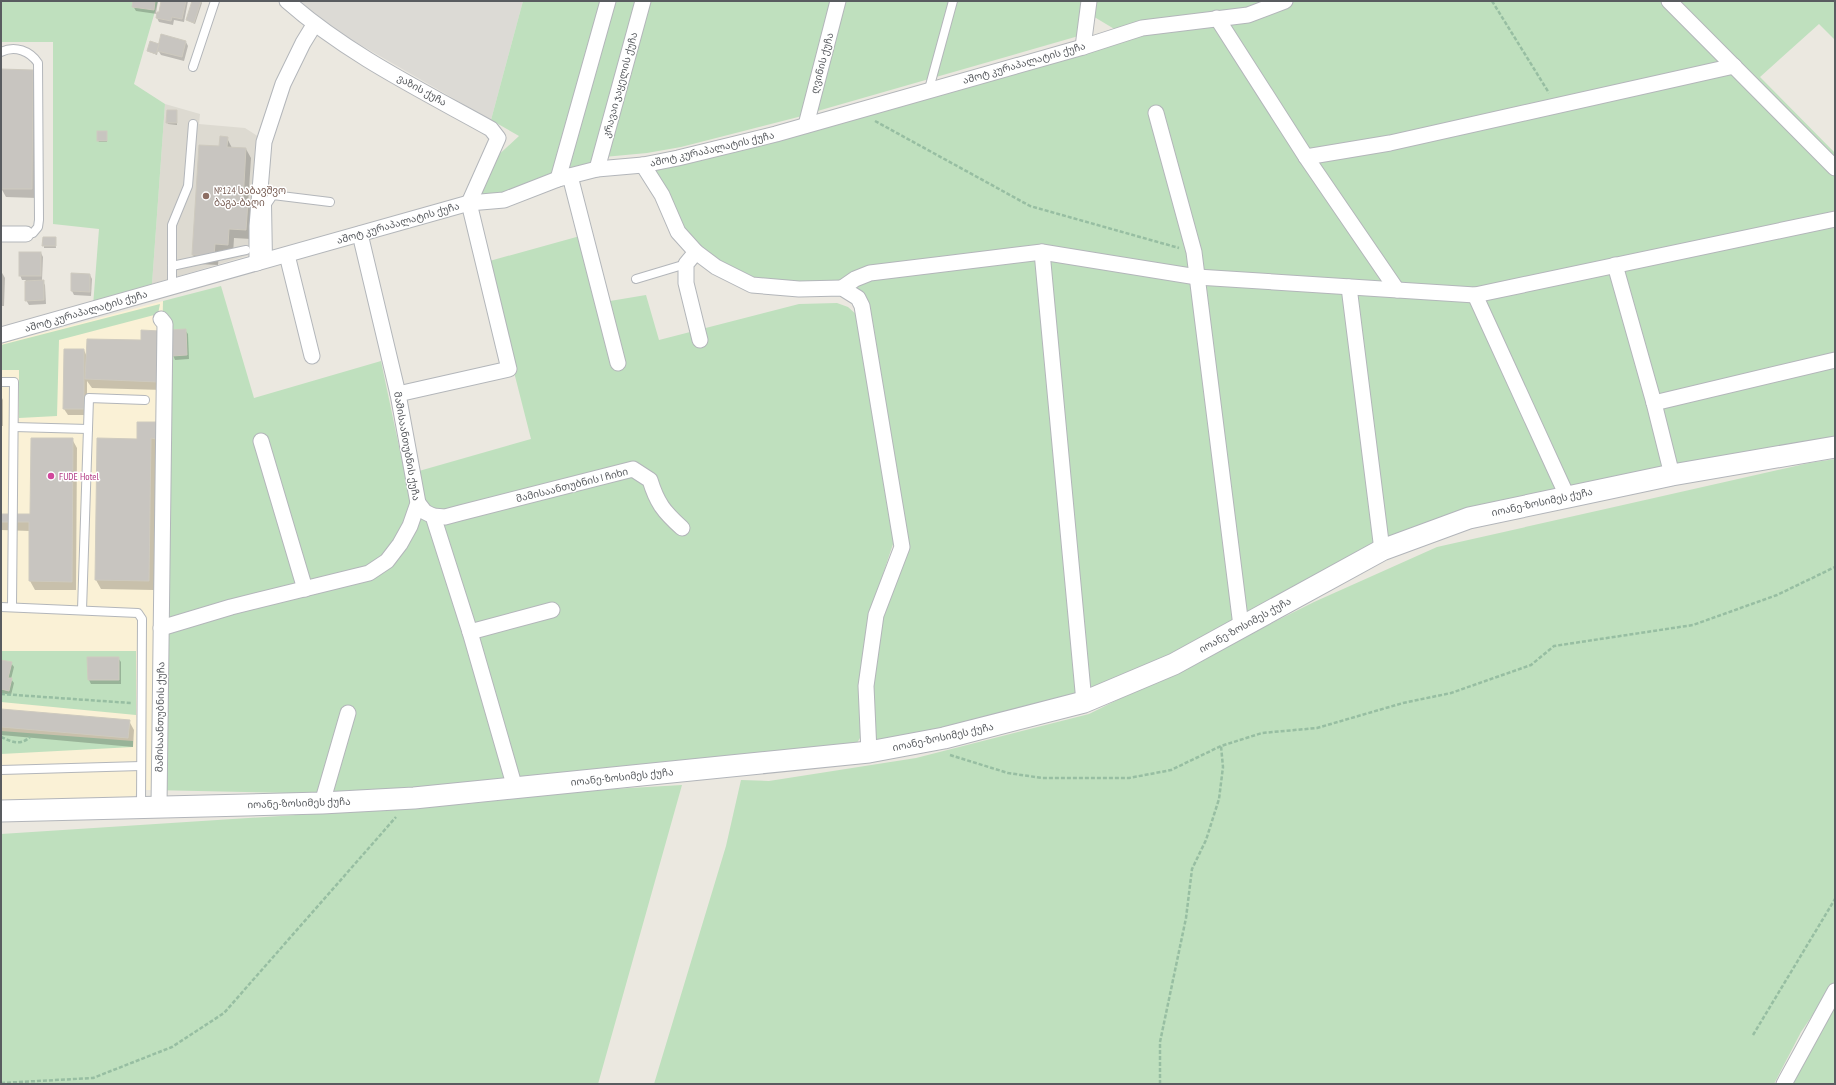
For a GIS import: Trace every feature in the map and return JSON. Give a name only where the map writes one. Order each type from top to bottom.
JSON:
[{"type":"street","name":"ვაზის ქუჩა","points":[[286,1],[314,25],[377,65],[490,129],[498,138],[469,204]]},
{"type":"street","points":[[608,1],[564,178],[618,363]]},
{"type":"street","name":"კრავაი ჯაყელის ქუჩა","points":[[598,169],[643,1]]},
{"type":"street","name":"ღვინის ქუჩა","points":[[806,125],[838,1]]},
{"type":"street","points":[[1083,47],[1089,1]]},
{"type":"street","name":"აშოტ კურაპალატის ქუჩა","points":[[1,335],[469,204],[504,200],[564,178],[598,169],[643,165],[678,158],[806,125],[929,89],[1083,47],[1142,28],[1248,15],[1285,1]]},
{"type":"street","points":[[1669,1],[1835,168]]},
{"type":"street","points":[[1218,18],[1306,157],[1397,290]]},
{"type":"street","points":[[262,262],[257,226],[264,142],[283,84],[302,43],[314,25]]},
{"type":"street","points":[[1306,157],[1390,143],[1734,66]]},
{"type":"street","points":[[1156,113],[1194,252],[1241,626]]},
{"type":"street","points":[[643,165],[662,195],[678,232],[696,252],[716,267],[752,285],[799,289],[842,288],[870,273],[1042,252],[1197,277],[1475,295],[1835,219]]},
{"type":"street","points":[[398,394],[509,369],[469,204]]},
{"type":"street","points":[[1,234],[26,234]]},
{"type":"street","name":"მამისაანთუბნის ქუჩა","points":[[161,628],[231,607],[369,573],[387,561],[410,526],[418,503],[398,394],[360,234]]},
{"type":"street","points":[[696,252],[686,264],[686,283],[700,340]]},
{"type":"street","points":[[1042,252],[1084,702]]},
{"type":"street","points":[[287,255],[312,356]]},
{"type":"street","points":[[1615,265],[1654,402],[1672,475]]},
{"type":"street","points":[[1349,287],[1382,550]]},
{"type":"street","points":[[842,288],[858,298],[862,306],[902,547],[876,615],[866,686],[869,752]]},
{"type":"street","points":[[1475,295],[1567,496]]},
{"type":"street","name":"მამისაანთუბნის ქუჩა","points":[[150,806],[161,628],[165,324],[161,319]]},
{"type":"street","points":[[1654,402],[1835,360]]},
{"type":"street","points":[[261,441],[305,589]]},
{"type":"street","name":"იოანე-ზოსიმეს ქუჩა","points":[[1,811],[150,806],[322,803],[414,798],[869,752],[944,738],[1084,702],[1174,664],[1382,550],[1469,518],[1567,496],[1672,475],[1835,447]]},
{"type":"street","name":"მამისაანთუბნის I ჩიხი","points":[[433,516],[445,517],[633,469],[650,480],[655,498],[666,513],[682,528]]},
{"type":"street","points":[[418,503],[425,512],[433,516],[470,632],[515,788]]},
{"type":"street","points":[[470,632],[552,610]]},
{"type":"street","points":[[322,803],[348,713]]},
{"type":"street","points":[[1784,1084],[1835,991]]},
{"type":"lane","points":[[193,67],[215,1]]},
{"type":"lane","points":[[929,89],[953,1]]},
{"type":"lane","points":[[1,52],[5,50],[19,49],[28,52],[38,63],[39,220],[38,226],[33,232],[26,234]]},
{"type":"lane","points":[[172,287],[172,225],[188,186],[193,124]]},
{"type":"lane","points":[[262,262],[266,204],[273,195],[330,202]]},
{"type":"lane","points":[[172,266],[246,250]]},
{"type":"lane","points":[[636,279],[686,264]]},
{"type":"lane","points":[[1,382],[14,382],[12,608]]},
{"type":"lane","points":[[82,610],[90,398],[145,400]]},
{"type":"lane","points":[[14,427],[88,429]]},
{"type":"lane","points":[[1,607],[132,611],[138,613],[142,619],[141,766],[150,806]]},
{"type":"lane","points":[[1,770],[141,766]]},
{"type":"path","points":[[1492,1],[1556,106]]},
{"type":"path","points":[[856,110],[1030,206],[1194,252]]},
{"type":"path","points":[[943,753],[1008,773],[1042,778],[1129,778],[1171,770],[1221,746],[1262,733],[1317,728],[1403,703],[1451,693],[1531,665],[1554,646],[1693,625],[1777,595],[1835,567]]},
{"type":"path","points":[[1,694],[142,704]]},
{"type":"path","points":[[1,737],[22,743],[30,737]]},
{"type":"path","points":[[1160,1084],[1160,1042],[1186,918],[1192,869],[1206,840],[1219,799],[1223,766],[1221,746]]},
{"type":"path","points":[[1,1083],[93,1078],[172,1047],[224,1013],[414,798]]},
{"type":"path","points":[[1753,1035],[1835,899]]},
{"type":"shaded area","points":[[297,1],[523,1],[491,120],[324,24]]},
{"type":"shaded area","name":"№124 საბავშვო ბაგა-ბაღი","points":[[165,104],[200,114],[199,124],[245,128],[259,137],[250,255],[152,284]]},
{"type":"shaded area","points":[[163,301],[156,704],[152,790],[137,790],[135,797],[130,799],[1,802],[1,344]]},
{"type":"green space","points":[[1,1],[158,1],[134,84],[165,104],[152,284],[93,306],[99,229],[53,224],[53,42],[1,42]]},
{"type":"green space","points":[[523,1],[604,1],[549,181],[499,194],[480,195],[492,161],[519,136],[491,120]]},
{"type":"green space","points":[[608,1],[643,1],[597,169],[558,179]]},
{"type":"green space","points":[[646,1],[836,1],[806,115],[681,147],[647,153],[604,157]]},
{"type":"green space","points":[[843,1],[1087,1],[1082,35],[814,112]]},
{"type":"green space","points":[[1090,1],[1669,1],[1835,168],[1835,447],[1469,518],[1084,702],[869,752],[876,615],[902,547],[858,298],[752,285],[696,252],[643,165],[1121,33],[1091,15]]},
{"type":"green space","points":[[1672,1],[1835,1],[1835,40],[1819,24],[1760,77],[1835,153],[1835,164]]},
{"type":"green space","points":[[580,236],[598,303],[646,295],[659,340],[799,304],[837,303],[848,307],[858,316],[894,541],[874,601],[862,727],[860,738],[853,749],[343,794],[152,790],[156,704],[163,301],[221,286],[254,398],[381,361],[405,475],[531,439],[486,262]]},
{"type":"green space","points":[[160,304],[158,314],[59,340],[57,416],[19,418],[19,370],[1,370],[1,345]]},
{"type":"green space","points":[[1835,459],[1835,982],[1801,1032],[1774,1084],[654,1084],[726,846],[741,780],[769,781],[916,758],[1089,714],[1314,602],[1437,547],[1809,463]]},
{"type":"green space","points":[[1,651],[136,651],[136,715],[1,702]]},
{"type":"green space","points":[[1,731],[133,741],[133,747],[1,754]]},
{"type":"green space","points":[[682,785],[598,1084],[1,1084],[1,834],[466,804],[578,791]]},
{"type":"green space","points":[[1835,1007],[1835,1084],[1790,1084],[1813,1040]]},
{"type":"building","points":[[133,1],[155,1],[154,10],[132,7]]},
{"type":"building","points":[[161,1],[186,1],[182,19],[172,17],[171,21],[156,18]]},
{"type":"building","points":[[192,1],[201,1],[194,23],[186,20]]},
{"type":"building","points":[[161,34],[186,41],[182,57],[157,51]]},
{"type":"building","points":[[150,41],[159,44],[156,54],[147,51]]},
{"type":"building","points":[[1,69],[33,70],[32,189],[1,189]]},
{"type":"building","points":[[167,110],[177,110],[177,123],[166,123]]},
{"type":"building","points":[[97,131],[107,131],[107,141],[97,141]]},
{"type":"building","points":[[220,136],[228,137],[227,147],[246,148],[243,202],[248,202],[246,230],[229,229],[228,245],[215,244],[214,256],[192,255],[199,145],[219,146]]},
{"type":"building","points":[[43,237],[56,237],[56,246],[42,246]]},
{"type":"building","points":[[19,252],[41,252],[41,276],[19,276]]},
{"type":"building","points":[[71,273],[90,274],[90,292],[71,291]]},
{"type":"building","points":[[44,280],[44,300],[25,301],[25,281]]},
{"type":"building","points":[[186,329],[187,355],[172,356],[170,330]]},
{"type":"building","points":[[141,330],[160,331],[158,382],[85,379],[87,339],[141,340]]},
{"type":"building","points":[[64,349],[84,349],[84,409],[63,409]]},
{"type":"building","points":[[137,422],[156,422],[156,439],[151,438],[149,581],[95,580],[97,438],[137,439]]},
{"type":"building","name":"FUDE Hotel","points":[[31,438],[73,438],[72,582],[29,581],[29,522],[1,522],[1,514],[30,514]]},
{"type":"building","points":[[87,657],[119,657],[119,680],[88,680]]},
{"type":"building","points":[[1,660],[12,662],[8,678],[12,678],[9,691],[1,689]]},
{"type":"building","points":[[1,709],[130,720],[128,738],[1,727]]},
{"type":"place","name":"№124 საბავშვო ბაგა-ბაღი","points":[[206,196]]},
{"type":"place","name":"FUDE Hotel","points":[[51,476]]}]
